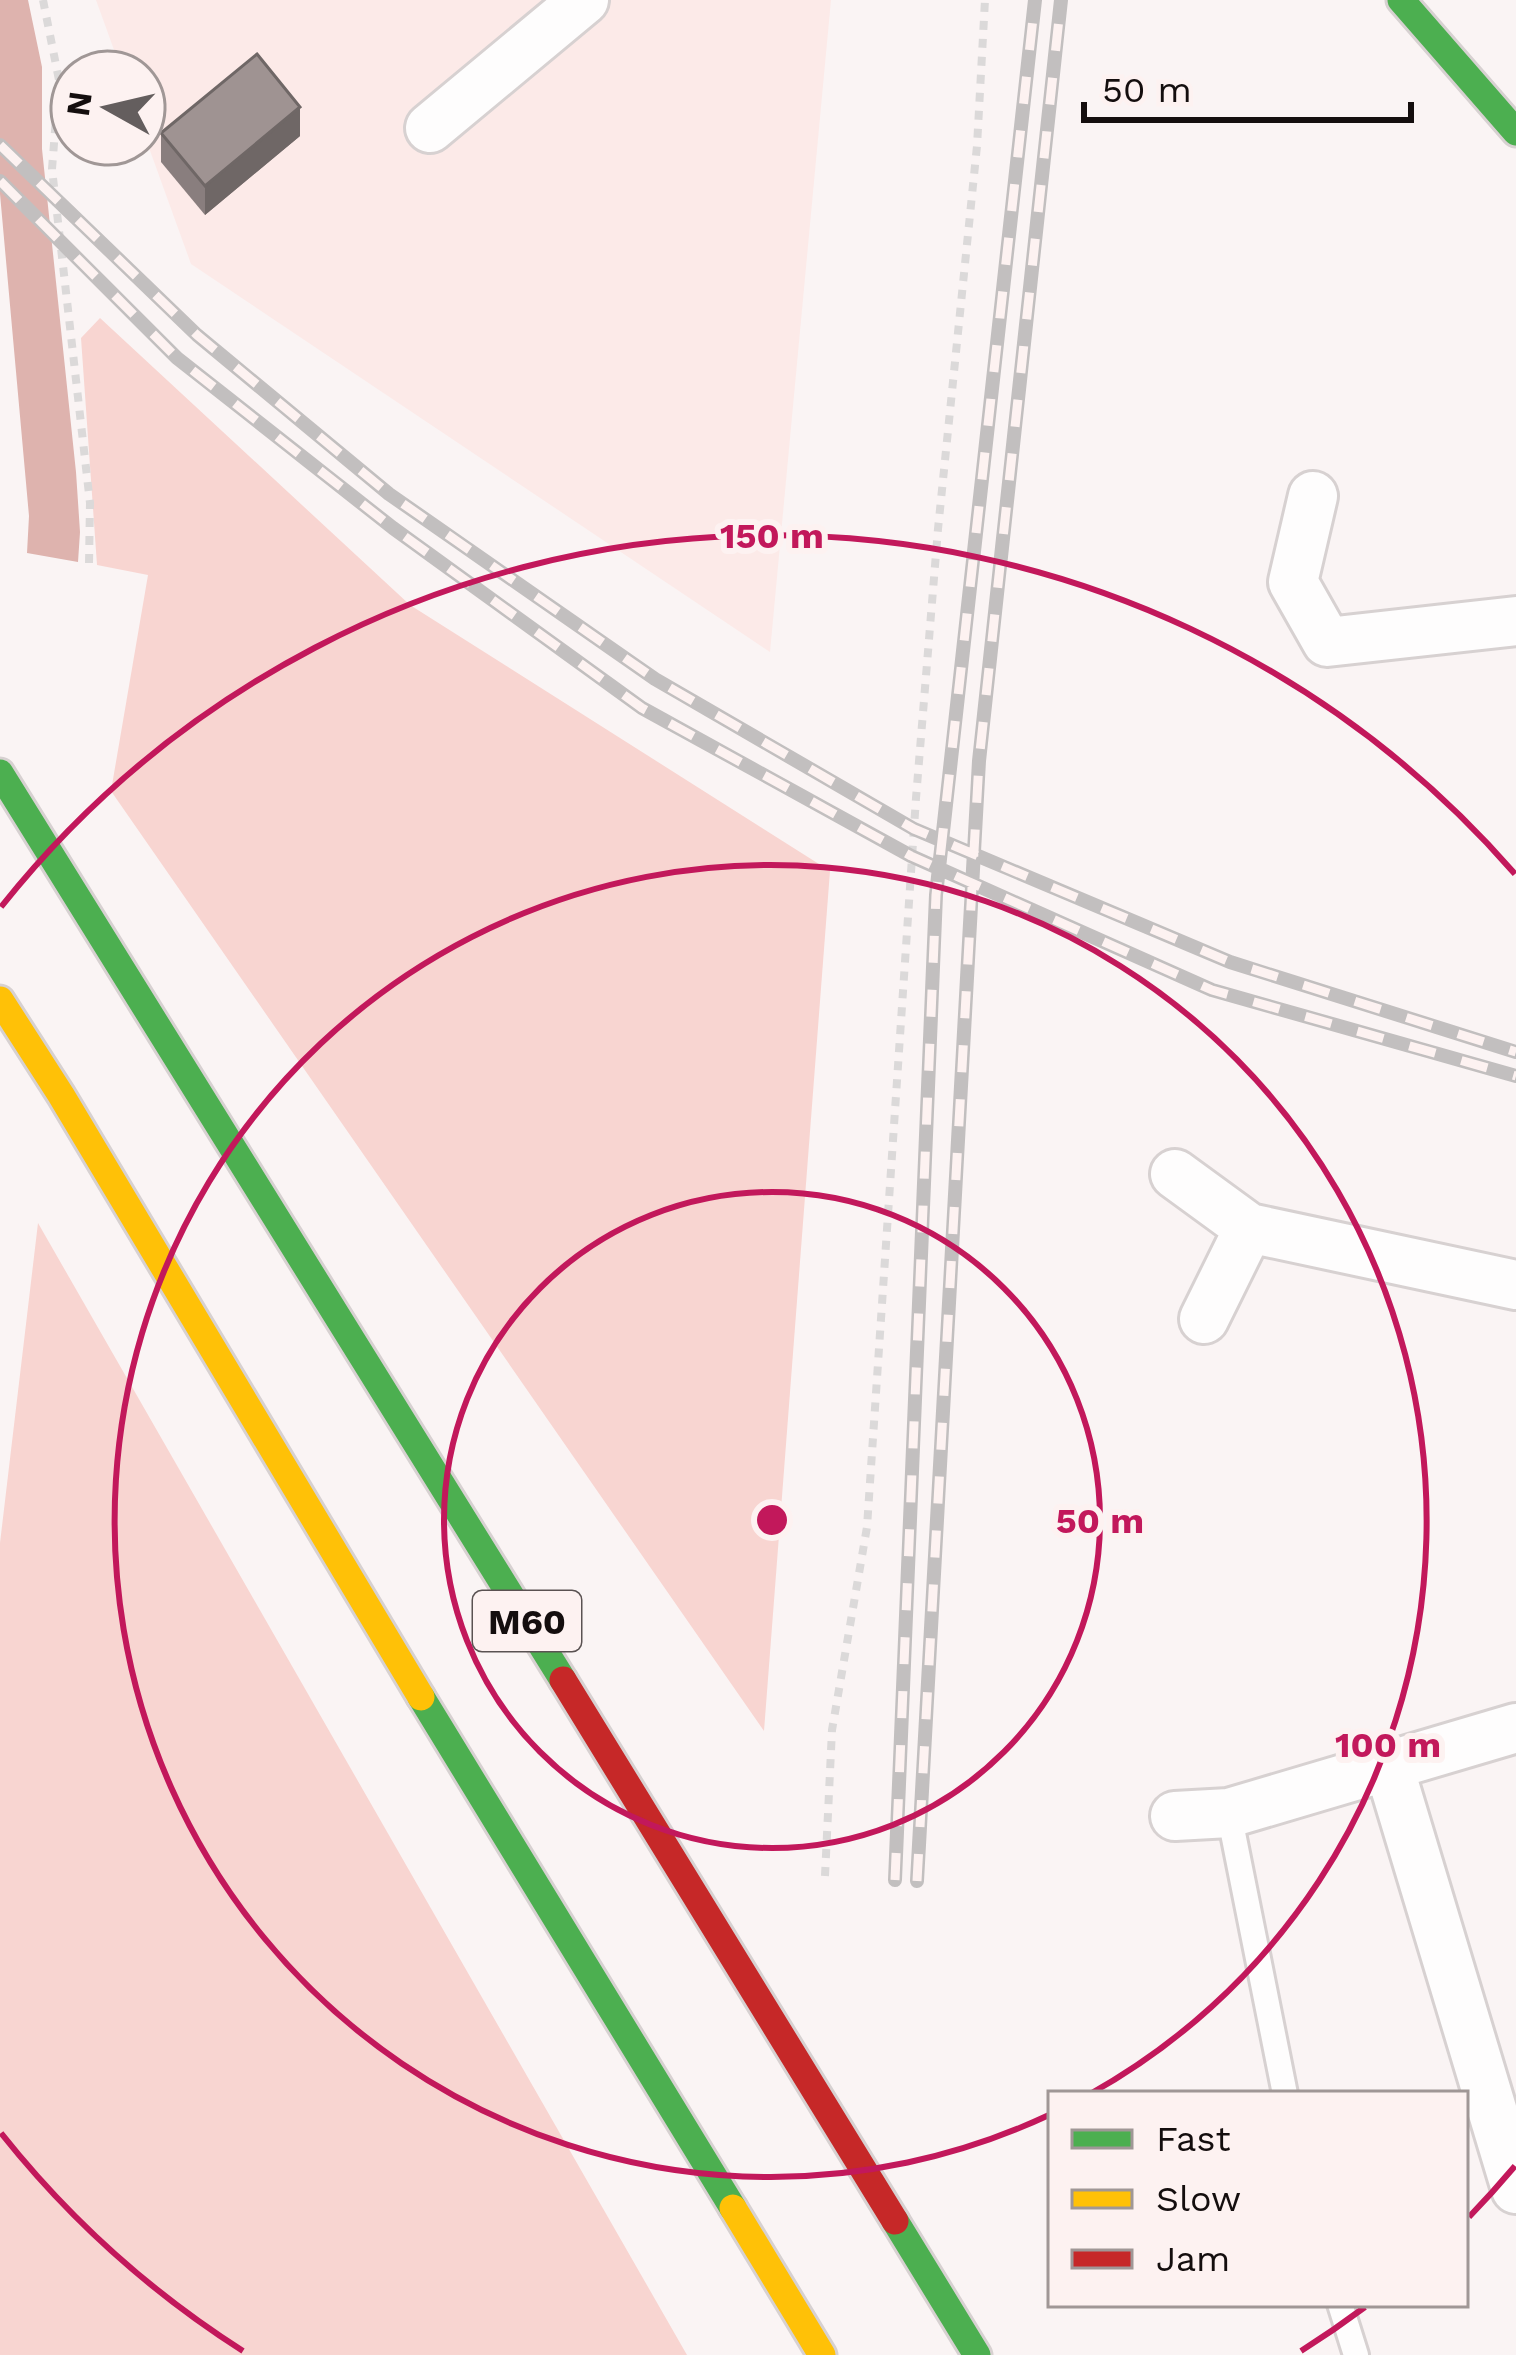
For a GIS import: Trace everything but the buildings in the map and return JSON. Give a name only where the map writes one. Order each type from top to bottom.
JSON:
[{"type":"main road","points":[[1417,5],[1516,132]]},
{"type":"main road","name":"M60","points":[[9,745],[72,891]]},
{"type":"main road","name":"M60","points":[[0,773],[977,2355]]},
{"type":"main road","points":[[0,1000],[822,2355]]},
{"type":"street","points":[[430,128],[584,0]]},
{"type":"street","points":[[1312,496],[1292,582],[1328,642],[1516,621]]},
{"type":"street","points":[[1174,1174],[1249,1228],[1516,1285]]},
{"type":"street","points":[[1204,1319],[1249,1228]]},
{"type":"street","points":[[1175,1816],[1228,1813],[1516,1728]]},
{"type":"street","points":[[1389,1767],[1516,2189]]},
{"type":"lane","points":[[1228,1813],[1284,2091]]},
{"type":"lane","points":[[1341,2307],[1356,2355]]},
{"type":"path","points":[[44,0],[58,80],[52,169],[90,503],[89,564]]},
{"type":"path","points":[[825,1876],[832,1730],[867,1527],[916,798],[977,146],[985,0]]},
{"type":"shaded area","points":[[0,0],[28,0],[42,67],[42,149],[76,472],[78,562],[27,553],[29,516],[0,194]]},
{"type":"shaded area","points":[[96,0],[831,0],[770,652],[191,264],[156,168],[168,168],[168,48],[113,48]]},
{"type":"shaded area","points":[[100,318],[410,605],[830,871],[764,1731],[111,791],[148,575],[97,565],[81,338]]},
{"type":"shaded area","points":[[38,1223],[687,2355],[0,2355],[0,1543]]},
{"type":"railway","points":[[895,1880],[936,895],[1035,0]]},
{"type":"railway","points":[[917,1881],[979,761],[1061,0]]},
{"type":"railway","points":[[0,145],[197,335],[389,494],[655,679],[914,829],[1230,962],[1516,1052]]},
{"type":"railway","points":[[0,181],[177,358],[393,528],[642,708],[911,856],[1212,990],[1516,1076]]},
{"type":"traffic: fast","points":[[1401,0],[1516,132]]},
{"type":"traffic: fast","points":[[0,773],[563,1680]]},
{"type":"traffic: fast","points":[[421,1697],[733,2208]]},
{"type":"traffic: fast","points":[[895,2221],[977,2355]]},
{"type":"traffic: slow","points":[[0,1000],[421,1697]]},
{"type":"traffic: slow","points":[[733,2208],[822,2355]]},
{"type":"traffic: jam","points":[[563,1680],[895,2221]]}]
